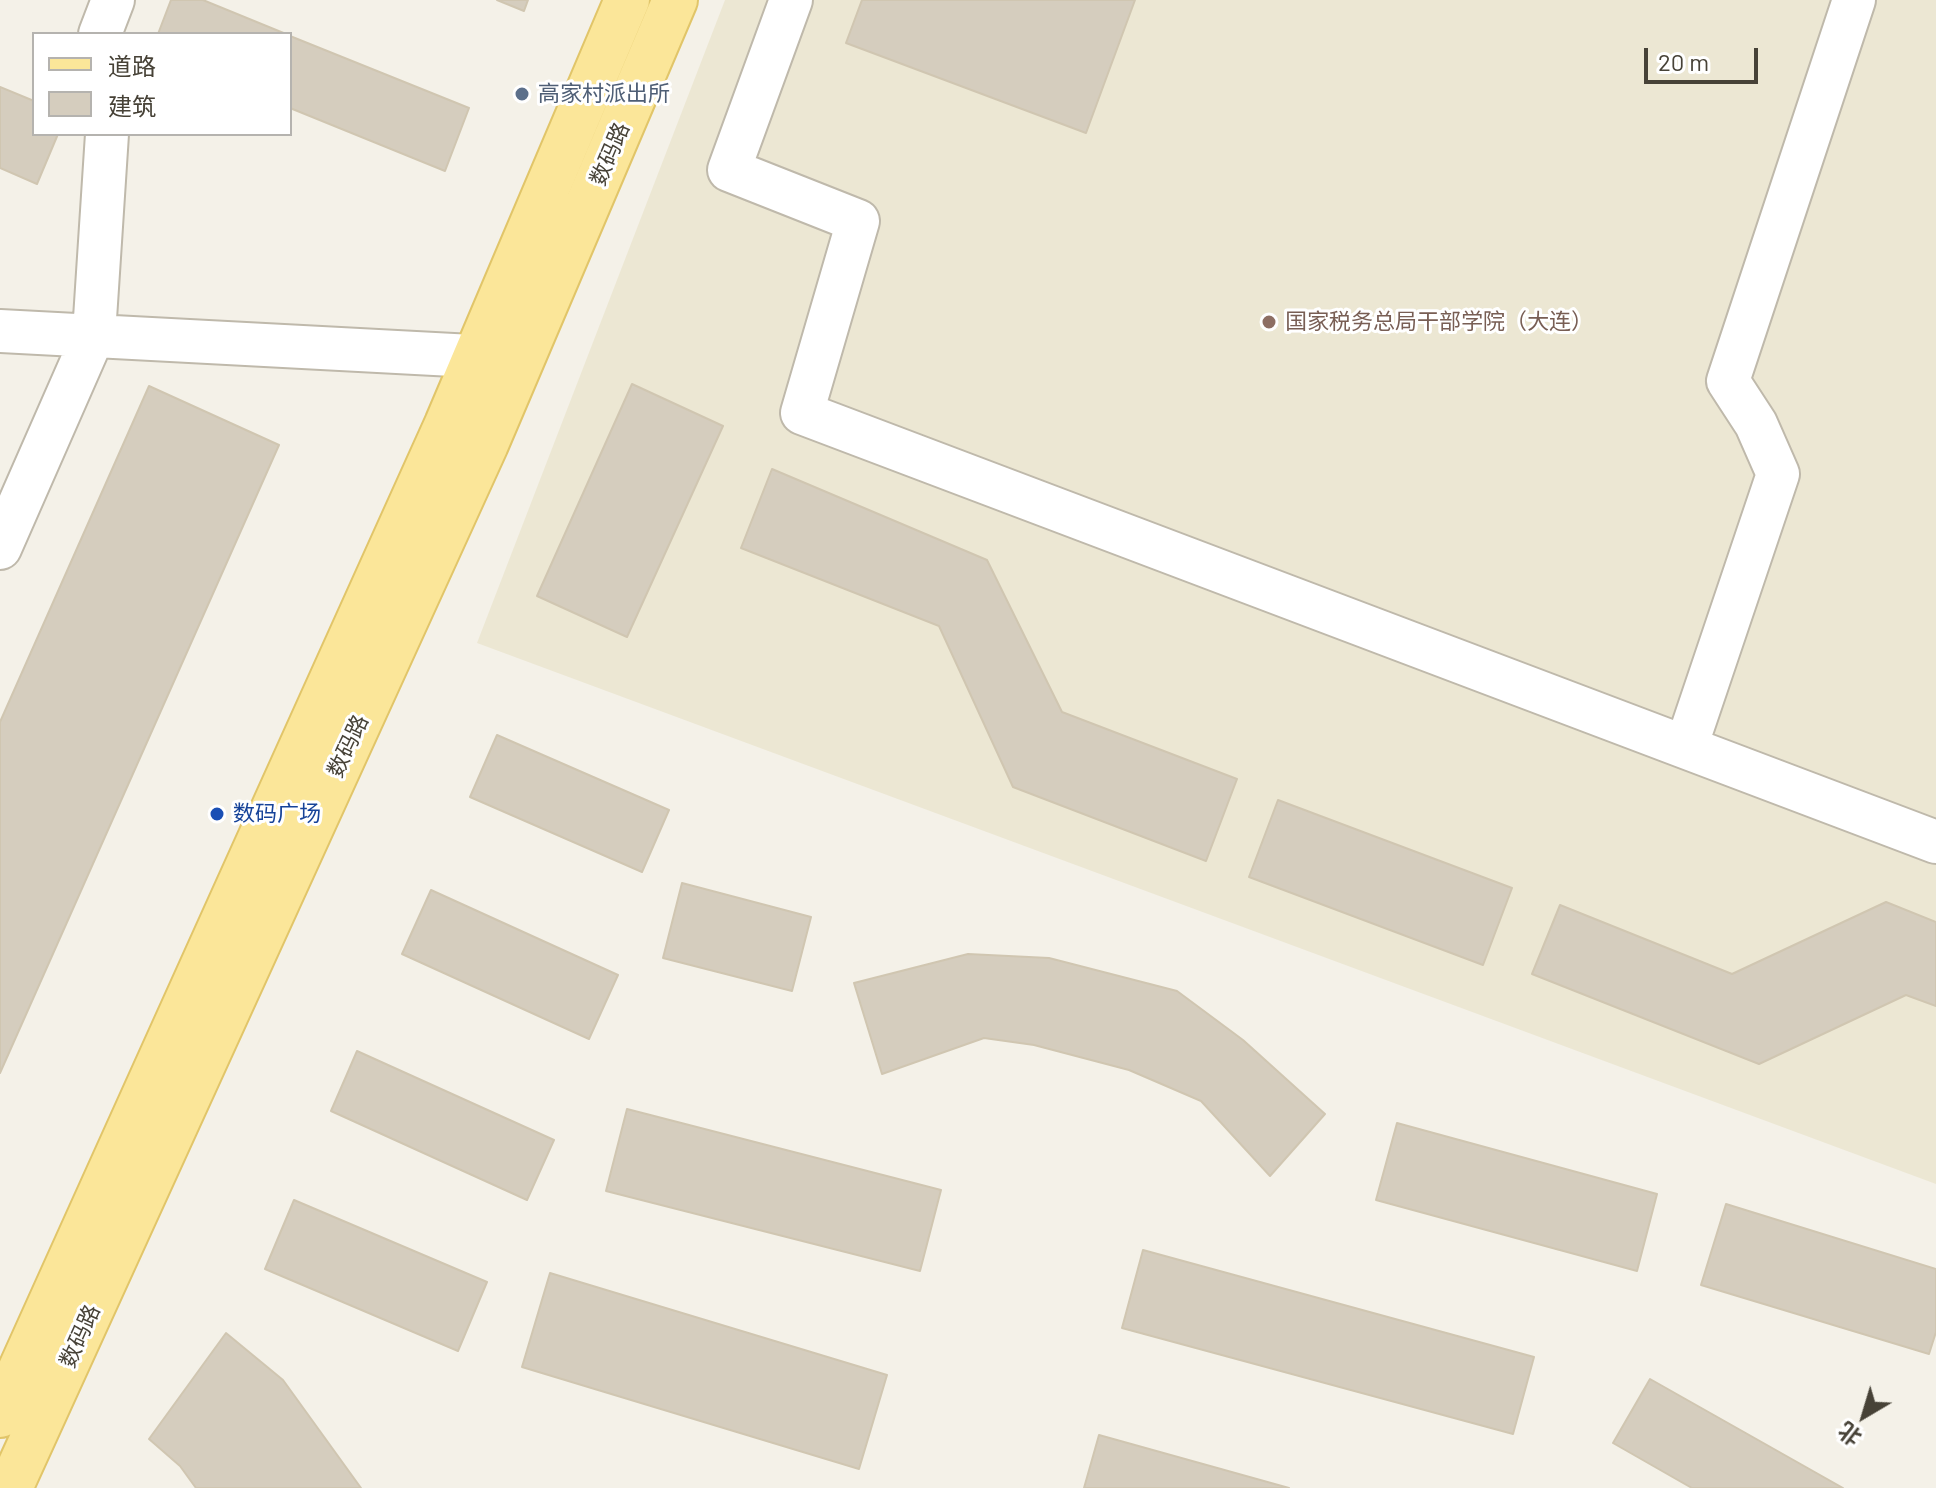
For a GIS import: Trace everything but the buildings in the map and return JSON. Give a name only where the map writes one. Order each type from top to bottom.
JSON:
[{"type":"main road","name":"数码路","points":[[0,1415],[475,356],[627,0]]},
{"type":"main road","name":"数码路","points":[[10,1488],[523,359],[675,0]]},
{"type":"street","points":[[101,32],[113,0]]},
{"type":"street","points":[[791,0],[729,170],[858,221],[802,413],[1936,842]]},
{"type":"street","points":[[1686,747],[1778,474],[1756,424],[1728,381],[1854,0]]},
{"type":"street","points":[[0,548],[94,334],[107,136]]},
{"type":"street","points":[[0,331],[523,359]]},
{"type":"shaded area","name":"国家税务总局干部学院（大连）","points":[[725,0],[1936,0],[1936,1184],[477,643]]},
{"type":"place","name":"高家村派出所","points":[[522,94]]},
{"type":"place","name":"国家税务总局干部学院（大连）","points":[[1269,322]]},
{"type":"place","name":"数码广场","points":[[217,814]]}]
